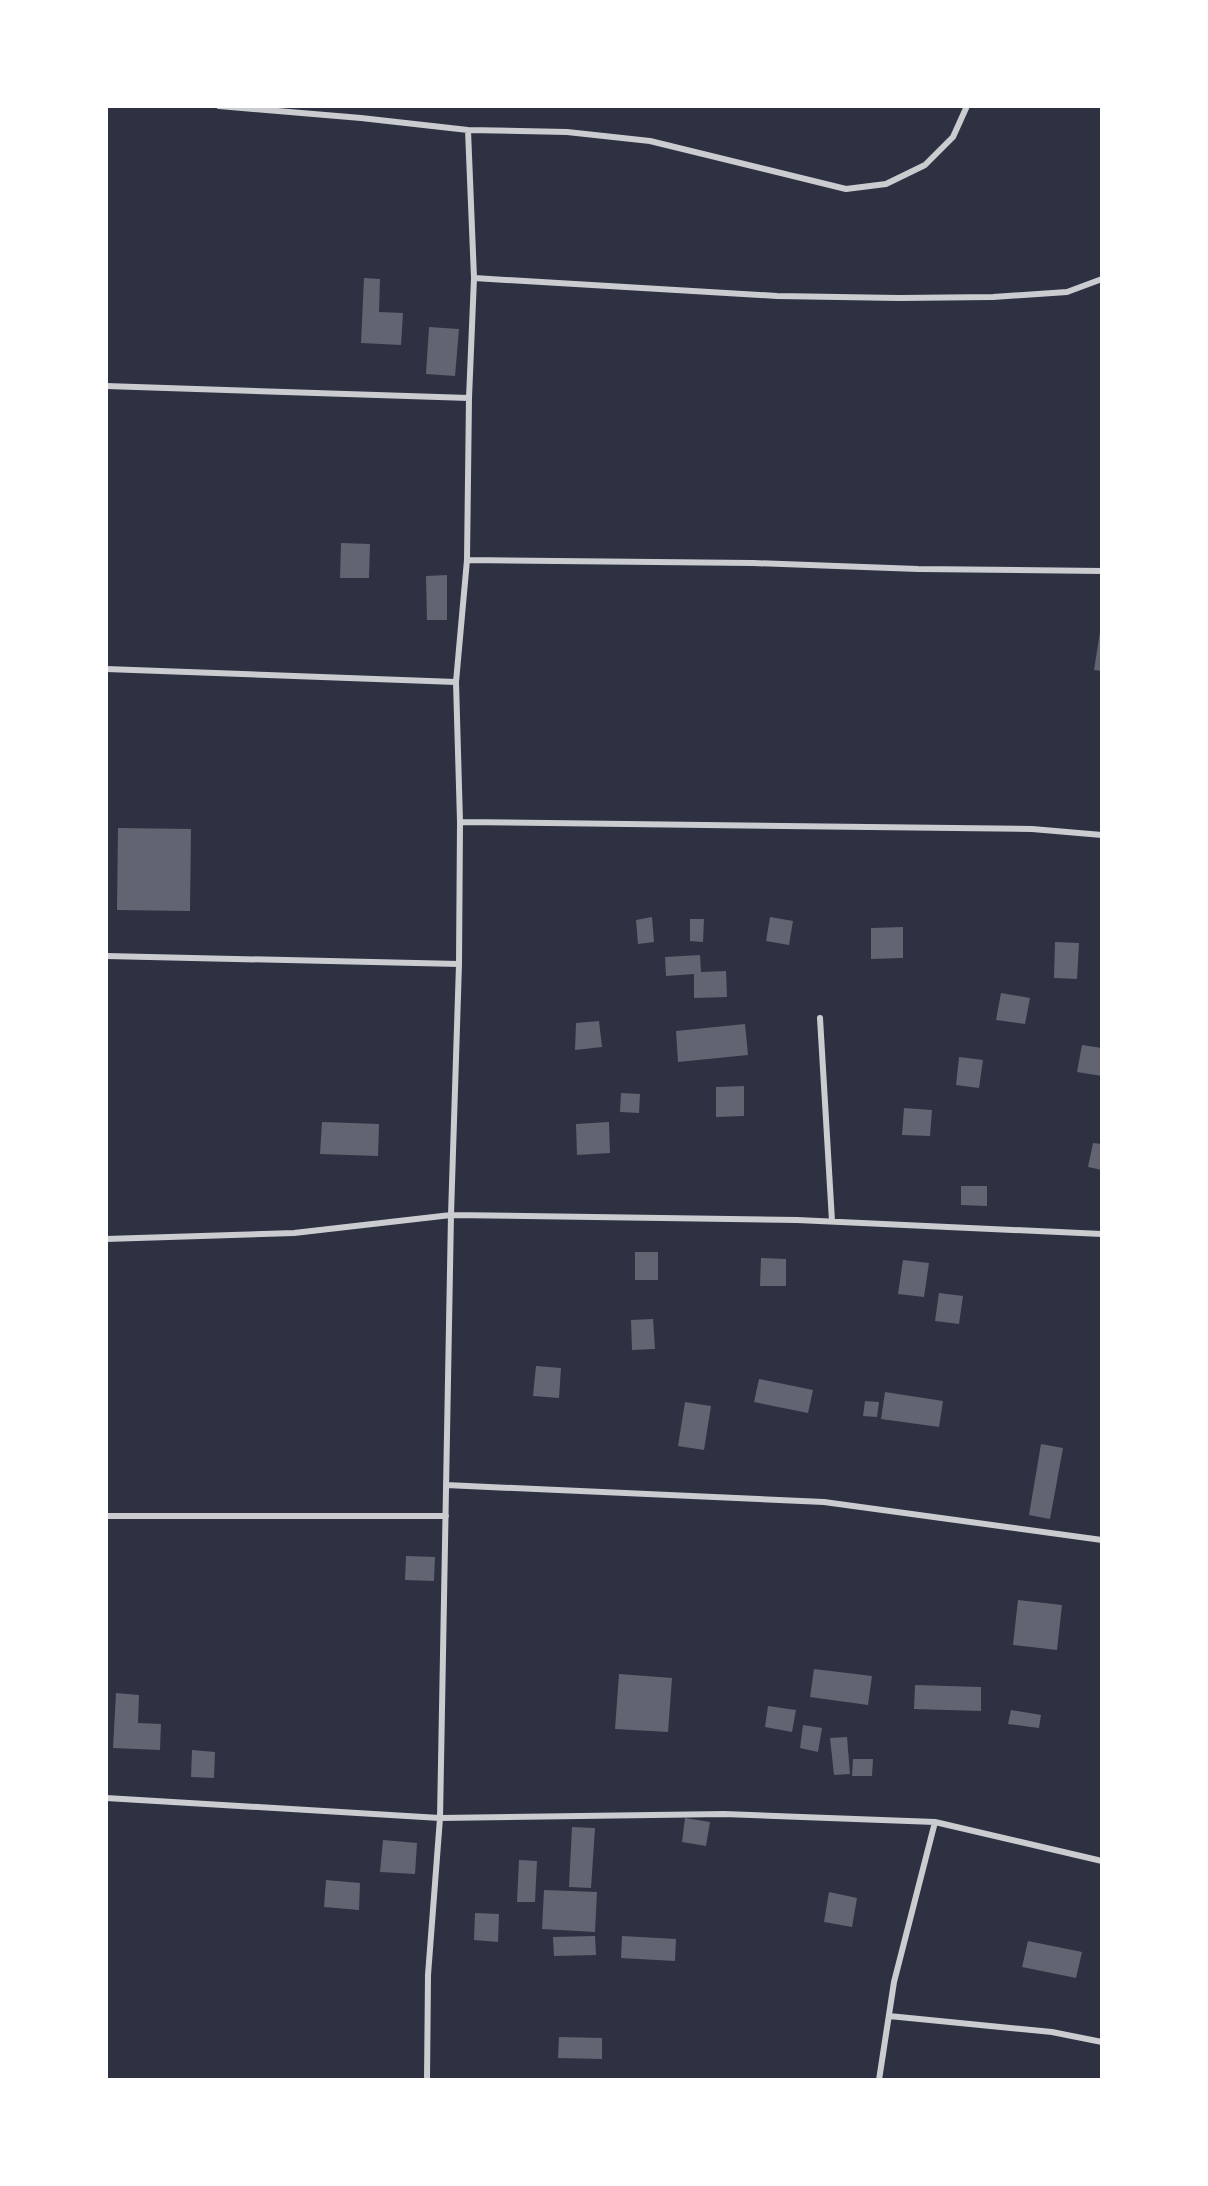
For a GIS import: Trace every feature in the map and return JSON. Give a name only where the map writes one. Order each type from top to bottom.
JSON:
[{"type":"street","points":[[219,106],[468,130],[567,132],[650,141],[846,189],[886,184],[925,165],[952,137],[967,106]]},
{"type":"street","points":[[427,2079],[428,1975],[440,1818],[451,1215],[459,964],[460,822],[456,682],[467,560],[469,398],[474,278],[468,130]]},
{"type":"street","points":[[474,278],[777,296],[899,298],[993,297],[1067,292],[1101,279]]},
{"type":"street","points":[[106,386],[469,398]]},
{"type":"street","points":[[467,560],[753,563],[918,569],[1101,571]]},
{"type":"street","points":[[106,669],[456,682]]},
{"type":"street","points":[[460,822],[1032,829],[1101,835]]},
{"type":"street","points":[[106,956],[459,964]]},
{"type":"street","points":[[820,1018],[832,1221]]},
{"type":"street","points":[[106,1239],[294,1233],[451,1215],[832,1221],[1101,1234]]},
{"type":"street","points":[[446,1485],[824,1502],[1101,1540]]},
{"type":"street","points":[[106,1516],[446,1516]]},
{"type":"street","points":[[106,1798],[440,1818],[724,1814],[934,1822],[1101,1861]]},
{"type":"street","points":[[879,2079],[894,1982],[934,1822]]},
{"type":"street","points":[[889,2016],[1052,2032],[1101,2042]]},
{"type":"building","points":[[364,278],[380,279],[379,312],[403,313],[401,345],[361,343]]},
{"type":"building","points":[[429,327],[459,329],[455,376],[426,374]]},
{"type":"building","points":[[341,543],[370,544],[369,578],[340,578]]},
{"type":"building","points":[[447,575],[447,620],[427,620],[426,576]]},
{"type":"building","points":[[1100,632],[1102,632],[1102,671],[1094,670]]},
{"type":"building","points":[[118,828],[191,829],[190,911],[117,910]]},
{"type":"building","points":[[652,917],[654,942],[638,944],[636,920]]},
{"type":"building","points":[[770,917],[793,921],[789,945],[766,941]]},
{"type":"building","points":[[690,919],[704,919],[703,942],[690,941]]},
{"type":"building","points":[[903,927],[903,958],[871,959],[871,928]]},
{"type":"building","points":[[1055,942],[1079,943],[1077,979],[1054,978]]},
{"type":"building","points":[[700,955],[701,972],[726,971],[727,997],[694,998],[694,974],[666,976],[665,957]]},
{"type":"building","points":[[1001,993],[1030,998],[1025,1024],[996,1020]]},
{"type":"building","points":[[599,1021],[602,1047],[575,1050],[576,1023]]},
{"type":"building","points":[[745,1024],[748,1055],[678,1062],[676,1031]]},
{"type":"building","points":[[1082,1045],[1102,1048],[1102,1076],[1077,1072]]},
{"type":"building","points":[[959,1057],[983,1060],[979,1088],[956,1085]]},
{"type":"building","points":[[744,1086],[744,1116],[716,1117],[716,1087]]},
{"type":"building","points":[[621,1093],[640,1094],[639,1113],[620,1112]]},
{"type":"building","points":[[904,1108],[932,1110],[930,1136],[902,1135]]},
{"type":"building","points":[[322,1122],[379,1124],[378,1156],[320,1154]]},
{"type":"building","points":[[609,1122],[610,1153],[577,1155],[576,1124]]},
{"type":"building","points":[[1093,1143],[1102,1144],[1102,1170],[1088,1167]]},
{"type":"building","points":[[961,1186],[987,1186],[987,1206],[961,1205]]},
{"type":"building","points":[[635,1252],[658,1252],[658,1280],[635,1280]]},
{"type":"building","points":[[761,1258],[786,1259],[786,1286],[760,1286]]},
{"type":"building","points":[[903,1260],[929,1263],[924,1297],[898,1294]]},
{"type":"building","points":[[939,1293],[963,1296],[959,1324],[935,1321]]},
{"type":"building","points":[[653,1319],[655,1349],[632,1350],[631,1320]]},
{"type":"building","points":[[536,1366],[561,1368],[559,1398],[533,1396]]},
{"type":"building","points":[[759,1379],[813,1390],[808,1413],[754,1402]]},
{"type":"building","points":[[885,1392],[943,1401],[939,1427],[881,1419]]},
{"type":"building","points":[[865,1401],[879,1402],[877,1417],[863,1416]]},
{"type":"building","points":[[685,1402],[711,1406],[704,1450],[678,1446]]},
{"type":"building","points":[[1041,1444],[1063,1448],[1050,1519],[1029,1515]]},
{"type":"building","points":[[406,1556],[435,1557],[434,1581],[405,1580]]},
{"type":"building","points":[[1018,1600],[1062,1605],[1057,1650],[1013,1645]]},
{"type":"building","points":[[814,1669],[872,1676],[868,1705],[810,1697]]},
{"type":"building","points":[[619,1674],[672,1678],[668,1732],[615,1729]]},
{"type":"building","points":[[915,1685],[981,1687],[981,1711],[914,1709]]},
{"type":"building","points":[[116,1693],[139,1695],[138,1723],[161,1724],[160,1750],[113,1748]]},
{"type":"building","points":[[768,1706],[796,1710],[792,1732],[765,1727]]},
{"type":"building","points":[[1011,1710],[1041,1715],[1039,1728],[1008,1724]]},
{"type":"building","points":[[803,1725],[822,1728],[818,1752],[800,1748]]},
{"type":"building","points":[[847,1737],[850,1774],[834,1775],[830,1738]]},
{"type":"building","points":[[192,1750],[215,1752],[214,1778],[191,1777]]},
{"type":"building","points":[[853,1759],[873,1759],[872,1776],[852,1776]]},
{"type":"building","points":[[685,1818],[710,1822],[706,1846],[682,1842]]},
{"type":"building","points":[[572,1827],[595,1828],[591,1888],[569,1887]]},
{"type":"building","points":[[383,1840],[417,1843],[415,1874],[380,1872]]},
{"type":"building","points":[[519,1860],[537,1861],[535,1902],[517,1902]]},
{"type":"building","points":[[326,1880],[360,1883],[359,1910],[324,1907]]},
{"type":"building","points":[[544,1890],[597,1892],[595,1932],[542,1929]]},
{"type":"building","points":[[829,1892],[857,1898],[852,1927],[824,1922]]},
{"type":"building","points":[[475,1913],[499,1914],[498,1942],[474,1940]]},
{"type":"building","points":[[595,1936],[596,1955],[554,1956],[553,1937]]},
{"type":"building","points":[[622,1936],[676,1939],[675,1961],[621,1958]]},
{"type":"building","points":[[1028,1941],[1082,1952],[1076,1978],[1022,1967]]},
{"type":"building","points":[[559,2037],[602,2038],[602,2059],[558,2058]]}]
